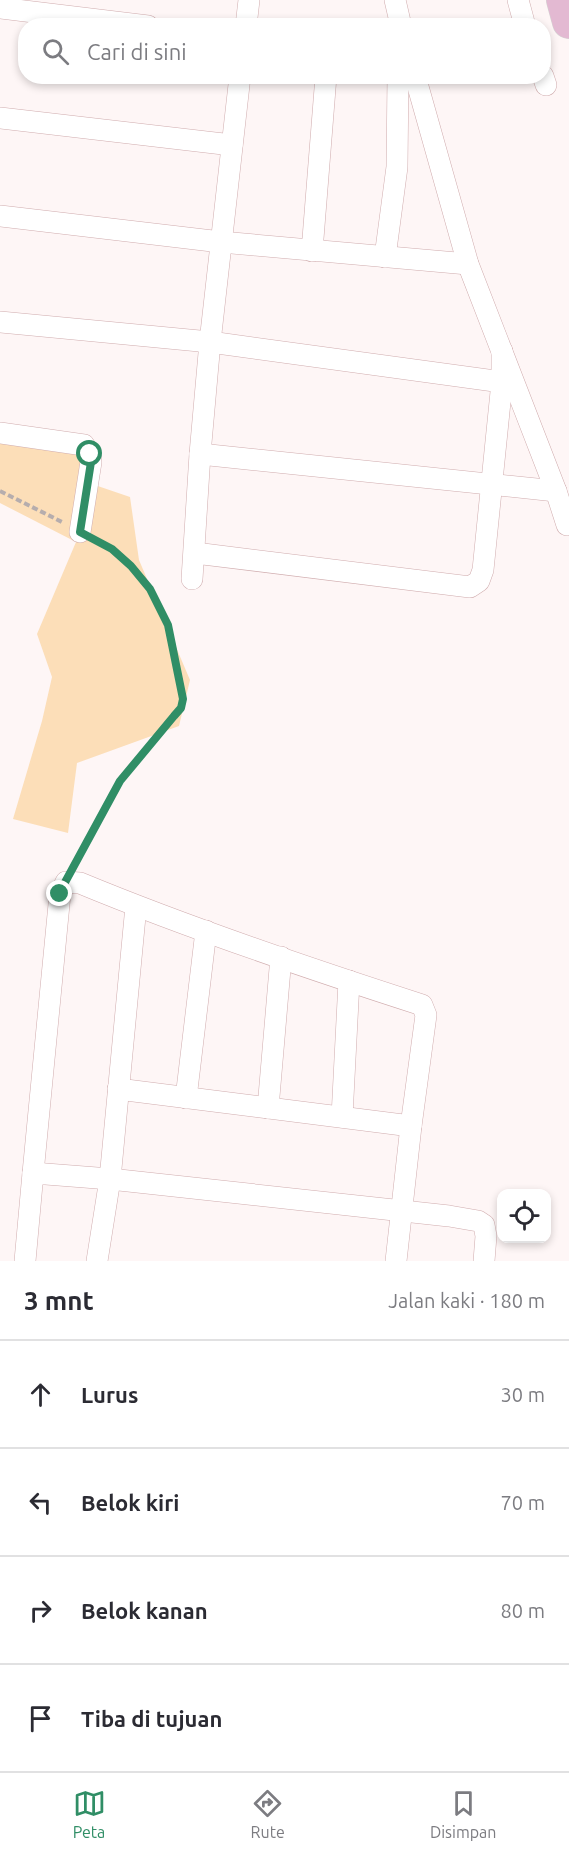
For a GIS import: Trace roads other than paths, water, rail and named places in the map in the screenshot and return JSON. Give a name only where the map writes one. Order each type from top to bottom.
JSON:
[{"type":"main road","points":[[563,0],[569,22]]},
{"type":"street","points":[[247,18],[249,0]]},
{"type":"street","points":[[394,0],[399,18]]},
{"type":"street","points":[[518,0],[523,18]]},
{"type":"street","points":[[0,8],[82,18]]},
{"type":"street","points":[[192,579],[210,342],[239,84]]},
{"type":"street","points":[[312,251],[325,84]]},
{"type":"street","points":[[386,257],[397,167],[398,84]]},
{"type":"street","points":[[417,84],[468,264],[567,525]]},
{"type":"street","points":[[0,118],[232,145]]},
{"type":"street","points":[[0,216],[221,242],[468,264]]},
{"type":"street","points":[[0,322],[210,342],[502,382]]},
{"type":"street","points":[[195,552],[470,587],[479,581],[483,570],[502,382],[502,351]]},
{"type":"street","points":[[0,433],[84,445],[90,454],[91,462],[80,532]]},
{"type":"street","points":[[200,454],[556,491]]},
{"type":"street","points":[[25,1261],[60,894],[66,882],[80,883],[206,931],[422,1005],[426,1015],[396,1261]]},
{"type":"street","points":[[97,1261],[110,1179],[136,906]]},
{"type":"street","points":[[186,1098],[206,931]]},
{"type":"street","points":[[268,1108],[280,957]]},
{"type":"street","points":[[342,1117],[349,981]]},
{"type":"street","points":[[118,1089],[411,1126]]},
{"type":"street","points":[[33,1173],[110,1179],[478,1221],[484,1225],[486,1236],[484,1261]]}]
